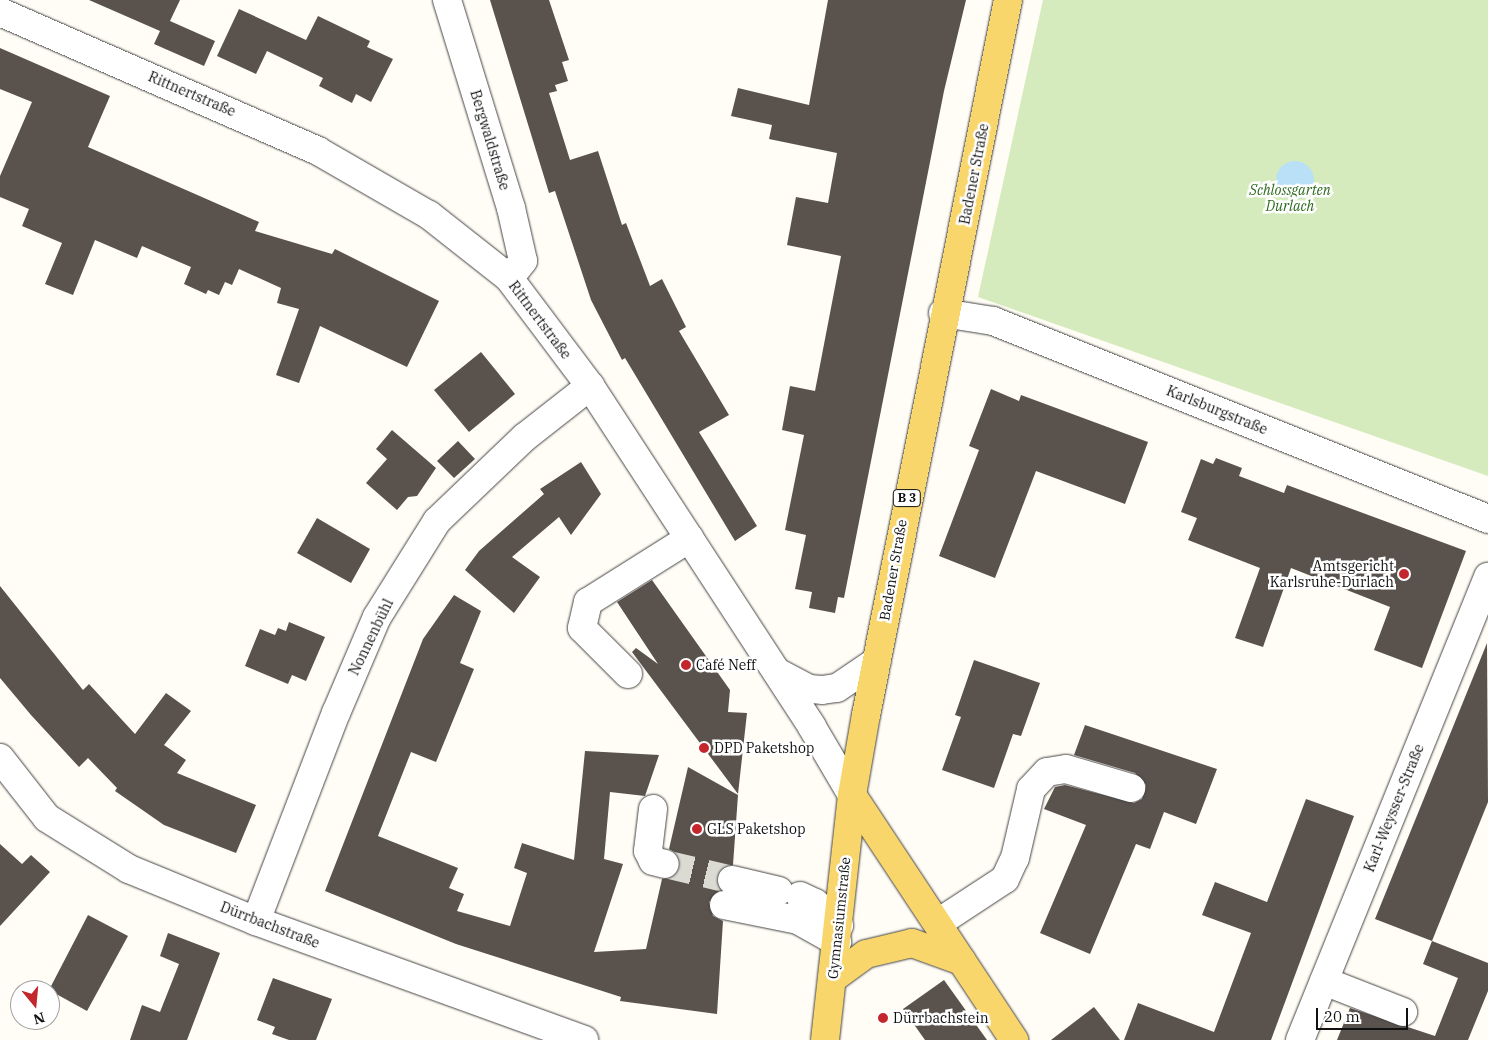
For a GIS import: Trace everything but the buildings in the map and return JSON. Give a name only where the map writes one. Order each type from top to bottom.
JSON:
[{"type":"main road","name":"Badener Straße","points":[[852,795],[944,313],[958,259],[1008,0]]},
{"type":"main road","points":[[852,795],[1014,1040]]},
{"type":"main road","name":"Gymnasiumstraße","points":[[825,1040],[852,795]]},
{"type":"main road","points":[[832,979],[866,954],[912,943],[962,961]]},
{"type":"street","name":"Bergwaldstraße","points":[[447,0],[511,208],[523,261],[509,278]]},
{"type":"street","name":"Rittnertstraße","points":[[0,12],[318,151],[429,215],[509,278],[590,386],[776,672],[852,795]]},
{"type":"street","name":"Karlsburgstraße","points":[[944,313],[993,320],[1488,519]]},
{"type":"street","name":"Nonnenbühl","points":[[256,921],[336,713],[377,617],[437,521],[525,437],[590,386]]},
{"type":"street","points":[[628,674],[582,628],[588,602],[690,538]]},
{"type":"street","name":"Karl-Weysser-Straße","points":[[1300,1040],[1488,576]]},
{"type":"street","points":[[776,672],[810,689],[822,690],[837,688],[877,661]]},
{"type":"street","name":"Dürrbachstraße","points":[[0,758],[47,818],[129,869],[256,921],[578,1039]]},
{"type":"street","points":[[938,923],[1005,879],[1015,858],[1031,789],[1047,772],[1066,769],[1131,788]]},
{"type":"street","points":[[653,809],[648,851],[653,861],[666,864]]},
{"type":"street","points":[[728,892],[789,894],[815,904],[838,934],[728,892]]},
{"type":"street","points":[[1324,981],[1403,1012]]},
{"type":"green space","name":"Schlossgarten Durlach","points":[[1043,0],[1488,0],[1488,476],[978,297]]},
{"type":"water","points":[[1295,161],[1308,167],[1314,180],[1308,193],[1295,199],[1282,193],[1276,180],[1282,167]]},
{"type":"tunnel","points":[[665,864],[732,880]]},
{"type":"place","name":"Amtsgericht Karlsruhe-Durlach","points":[[1404,574]]},
{"type":"place","name":"Café Neff","points":[[686,665]]},
{"type":"place","name":"DPD Paketshop","points":[[704,748]]},
{"type":"place","name":"GLS Paketshop","points":[[697,829]]},
{"type":"place","name":"Dürrbachstein","points":[[883,1018]]}]
